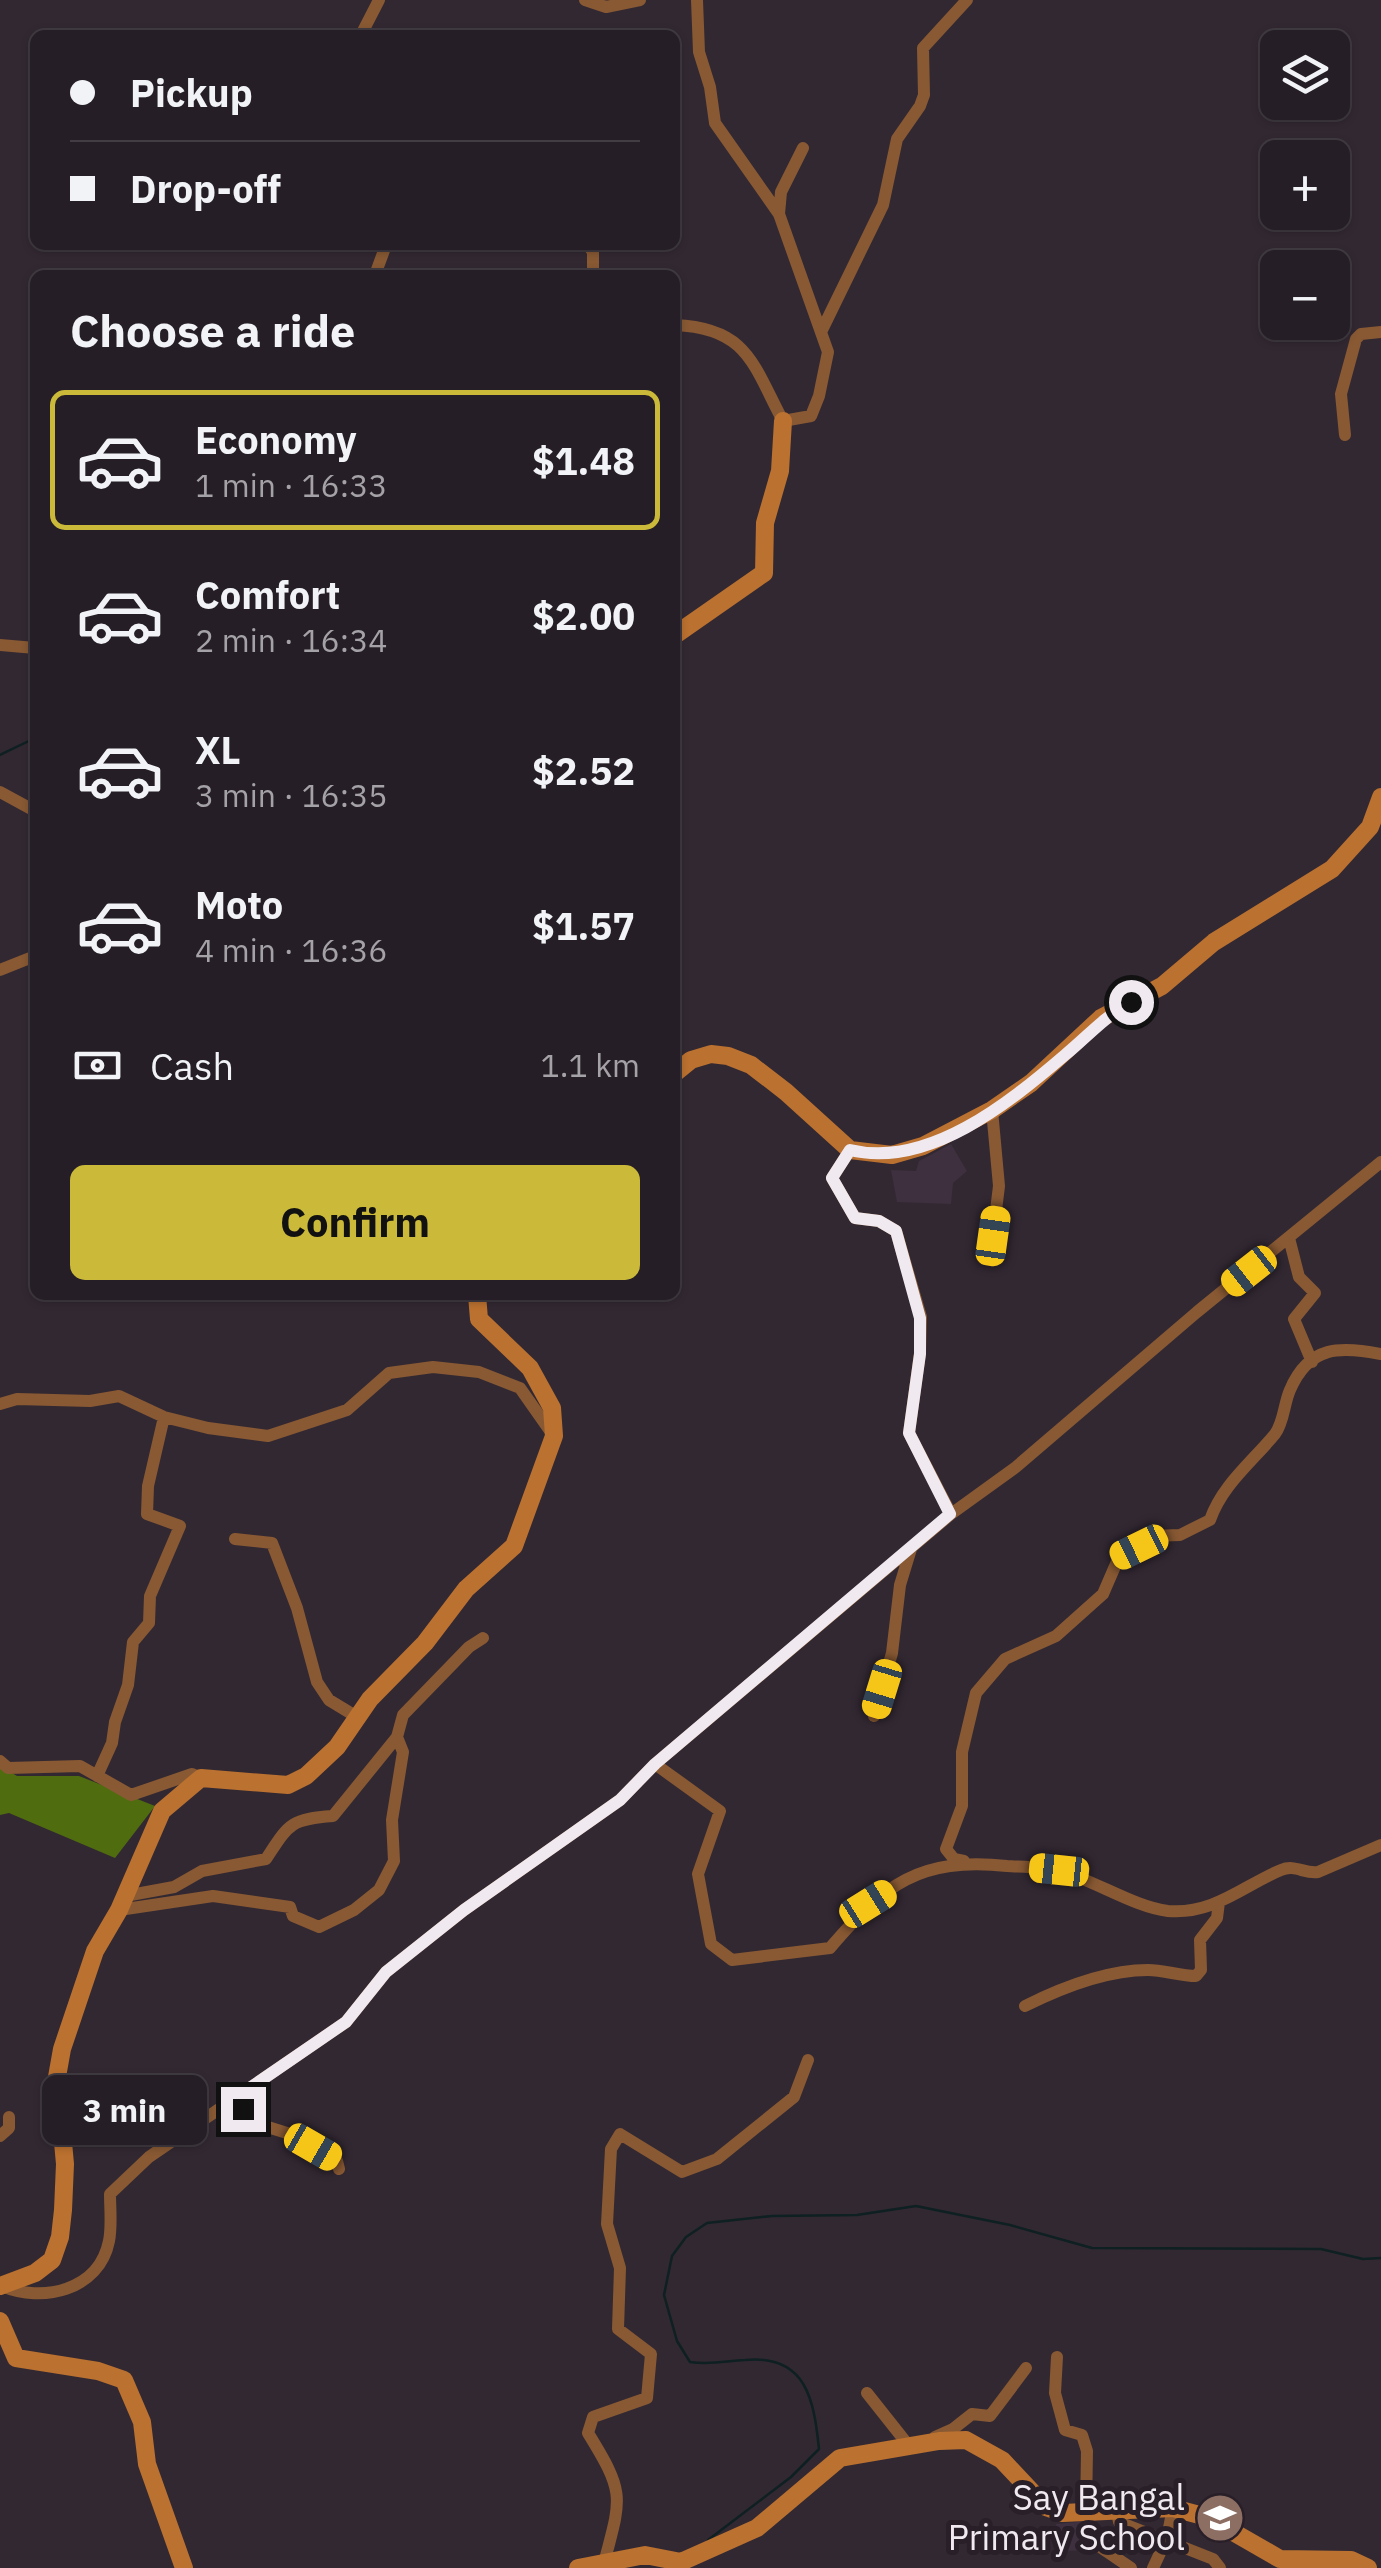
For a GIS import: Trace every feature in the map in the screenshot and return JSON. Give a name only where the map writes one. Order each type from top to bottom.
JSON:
[{"type":"main road","points":[[680,632],[764,573],[765,523],[780,470],[783,422]]},
{"type":"main road","points":[[680,1069],[691,1060],[711,1054],[728,1056],[752,1065],[850,1150],[892,1154],[923,1146],[992,1110],[1056,1062],[1101,1018],[1162,986],[1214,942],[1332,869],[1370,826],[1381,798]]},
{"type":"main road","points":[[1,2286],[34,2274],[52,2260],[60,2237],[65,2164],[58,2062],[95,1952],[122,1903],[162,1810],[201,1778],[288,1784],[306,1776],[338,1748],[356,1717],[466,1590],[514,1546],[554,1436],[552,1408],[530,1368],[479,1319],[477,1300]]},
{"type":"main road","points":[[0,2321],[16,2358],[98,2371],[124,2380],[142,2422],[147,2464],[184,2568]]},
{"type":"main road","points":[[578,2568],[645,2555],[685,2565],[757,2528],[840,2458],[966,2440],[1002,2460],[1046,2507],[1062,2513],[1174,2508],[1207,2518],[1280,2560],[1351,2560],[1368,2568]]},
{"type":"street","points":[[364,30],[379,0]]},
{"type":"street","points":[[585,0],[606,7],[640,0]]},
{"type":"street","points":[[680,325],[731,337],[752,362],[783,422],[810,416],[820,396],[828,352],[779,214],[715,123],[699,52],[697,0]]},
{"type":"street","points":[[822,330],[883,205],[897,140],[924,95],[923,48],[967,0]]},
{"type":"street","points":[[779,214],[781,192],[803,148]]},
{"type":"street","points":[[1344,435],[1341,394],[1356,338],[1381,332]]},
{"type":"street","points":[[0,645],[30,648]]},
{"type":"street","points":[[0,792],[30,808]]},
{"type":"street","points":[[0,970],[30,958]]},
{"type":"street","points":[[990,1259],[999,1186],[992,1110]]},
{"type":"street","points":[[850,1150],[832,1178],[855,1218],[879,1221],[896,1231],[920,1318],[920,1354],[909,1433],[950,1514]]},
{"type":"street","points":[[1,2286],[24,2295],[66,2290],[87,2280],[109,2244],[110,2194],[149,2157],[346,2022],[386,1972],[464,1910],[620,1800],[655,1764],[950,1514],[1016,1467],[1381,1162]]},
{"type":"street","points":[[1289,1238],[1299,1277],[1315,1292],[1294,1318],[1312,1362]]},
{"type":"street","points":[[1381,1354],[1333,1348],[1312,1362],[1290,1388],[1278,1431],[1218,1498],[1210,1520],[1180,1535],[1150,1536],[1139,1547],[1119,1556],[1104,1594],[1056,1636],[1020,1650],[984,1680],[976,1693],[965,1733],[962,1806],[946,1848],[954,1859],[968,1862],[1059,1870],[1168,1911],[1232,1900],[1282,1869],[1318,1872],[1381,1844]]},
{"type":"street","points":[[0,1404],[17,1398],[90,1401],[120,1396],[164,1417],[268,1436],[347,1410],[389,1372],[433,1367],[479,1372],[520,1388],[554,1436]]},
{"type":"street","points":[[97,1776],[112,1743],[114,1722],[128,1685],[134,1642],[149,1622],[150,1596],[180,1526],[147,1514],[148,1486],[164,1417]]},
{"type":"street","points":[[235,1539],[272,1544],[297,1608],[317,1682],[330,1700],[356,1717]]},
{"type":"street","points":[[874,1716],[892,1653],[900,1585],[912,1547]]},
{"type":"street","points":[[122,1903],[174,1887],[202,1871],[266,1860],[289,1824],[302,1818],[333,1816],[397,1737],[403,1716],[468,1647],[484,1638]]},
{"type":"street","points":[[122,1903],[213,1896],[290,1907],[293,1916],[319,1927],[354,1910],[380,1890],[394,1861],[392,1820],[402,1752],[397,1737]]},
{"type":"street","points":[[0,1761],[8,1768],[80,1766],[131,1795],[192,1774],[201,1778]]},
{"type":"street","points":[[655,1764],[720,1811],[698,1874],[710,1944],[732,1960],[830,1948],[868,1904],[910,1878],[939,1866],[968,1862]]},
{"type":"street","points":[[1025,2006],[1101,1976],[1148,1970],[1196,1976],[1201,1970],[1200,1940],[1217,1918],[1219,1902]]},
{"type":"street","points":[[604,2563],[620,2504],[616,2479],[588,2433],[593,2417],[647,2398],[651,2354],[618,2329],[620,2268],[607,2224],[612,2149],[620,2134],[682,2172],[717,2159],[794,2098],[808,2060]]},
{"type":"street","points":[[225,2105],[243,2109],[252,2122],[290,2134],[337,2161],[339,2169]]},
{"type":"street","points":[[0,2136],[9,2128],[10,2118]]},
{"type":"street","points":[[1058,2357],[1056,2393],[1066,2430],[1082,2436],[1087,2450],[1086,2510]]},
{"type":"street","points":[[867,2393],[910,2446],[954,2430],[972,2414],[990,2416],[1026,2368]]},
{"type":"street","points":[[1116,2508],[1119,2522],[1213,2559],[1220,2568]]},
{"type":"street","points":[[1153,2568],[1174,2508]]},
{"type":"street","points":[[1087,2538],[1131,2568]]},
{"type":"shaded area","points":[[951,1144],[967,1171],[953,1183],[951,1204],[897,1202],[891,1170],[916,1171],[919,1161]]},
{"type":"shaded area","points":[[1096,2520],[1094,2550],[1058,2551],[1056,2524]]},
{"type":"green space","points":[[0,1766],[17,1776],[79,1776],[155,1806],[115,1858],[9,1813],[0,1815]]},
{"type":"waterway","points":[[0,755],[30,740]]},
{"type":"waterway","points":[[708,2540],[791,2477],[819,2449],[810,2398],[794,2373],[766,2360],[690,2362],[677,2341],[664,2295],[672,2256],[686,2237],[707,2223],[772,2216],[857,2215],[916,2206],[1010,2225],[1092,2248],[1321,2249],[1363,2259],[1381,2258]]},
{"type":"place","name":"Say Bangal Primary School","points":[[1220,2518]]},
{"type":"route","points":[[243,2109],[225,2105],[346,2022],[386,1972],[464,1910],[620,1800],[655,1764],[950,1514],[909,1433],[920,1354],[920,1318],[896,1231],[890,1224],[855,1218],[832,1178],[850,1150],[892,1154],[923,1146],[992,1110],[1069,1052],[1101,1018],[1131,1002]]}]
